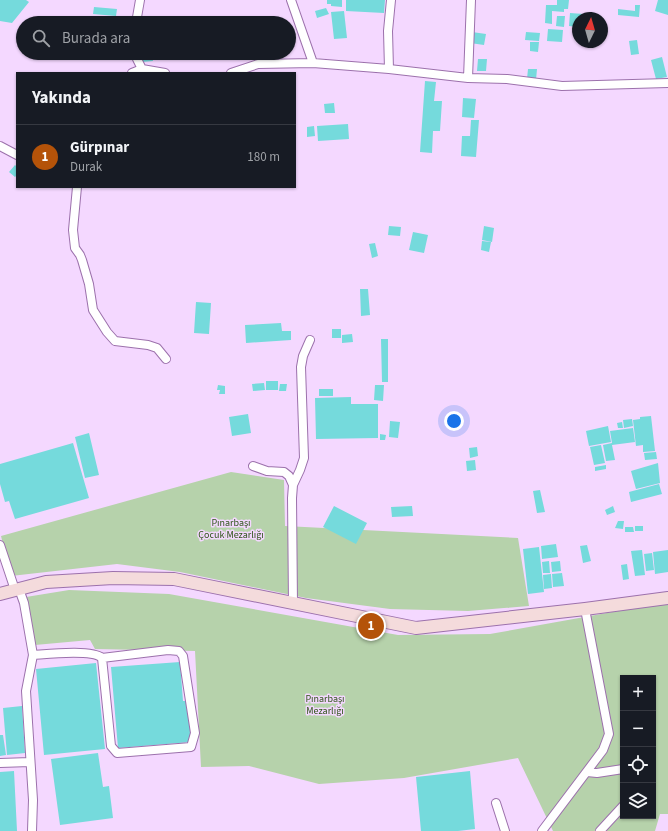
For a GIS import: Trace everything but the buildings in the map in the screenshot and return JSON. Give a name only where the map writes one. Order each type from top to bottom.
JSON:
[{"type":"main road","points":[[0,594],[46,582],[113,578],[174,579],[416,628],[668,598]]},
{"type":"street","points":[[137,16],[140,0]]},
{"type":"street","points":[[291,0],[313,63]]},
{"type":"street","points":[[389,68],[388,31],[391,0]]},
{"type":"street","points":[[468,78],[472,0]]},
{"type":"street","points":[[138,60],[142,69]]},
{"type":"street","points":[[234,72],[258,64],[313,63],[389,68],[468,78],[507,79],[562,86],[668,83]]},
{"type":"street","points":[[134,72],[142,69],[159,72]]},
{"type":"street","points":[[0,146],[16,154]]},
{"type":"street","points":[[77,188],[73,240],[75,248],[82,260],[89,284],[93,310],[107,332],[115,341],[148,344],[158,348],[166,359]]},
{"type":"street","points":[[293,604],[291,550],[293,485],[304,458],[301,366],[303,356],[310,340]]},
{"type":"street","points":[[253,466],[267,471],[284,472],[289,476],[293,485]]},
{"type":"street","points":[[0,545],[24,603],[33,655],[26,691],[32,800],[32,831]]},
{"type":"street","points":[[542,831],[587,772],[602,750],[609,734],[585,609]]},
{"type":"street","points":[[33,655],[73,653],[98,655],[102,658],[168,650],[179,652],[183,656],[195,733],[191,748],[118,753],[110,746],[102,658]]},
{"type":"street","points":[[0,763],[30,762]]},
{"type":"street","points":[[587,772],[598,773],[620,769]]},
{"type":"street","points":[[496,803],[505,831]]},
{"type":"street","points":[[600,831],[620,809]]},
{"type":"green space","name":"Pınarbaşı Çocuk Mezarlığı","points":[[231,472],[284,480],[285,526],[518,538],[529,606],[468,611],[390,609],[306,598],[180,572],[117,564],[11,576],[1,536]]},
{"type":"green space","name":"Pınarbaşı Mezarlığı","points":[[69,590],[169,594],[398,635],[490,634],[668,602],[668,814],[660,814],[655,831],[553,831],[518,758],[404,778],[319,784],[249,766],[201,767],[195,651],[95,649],[90,640],[35,645],[26,597]]},
{"type":"place","name":"Gürpınar","points":[[371,626]]}]
